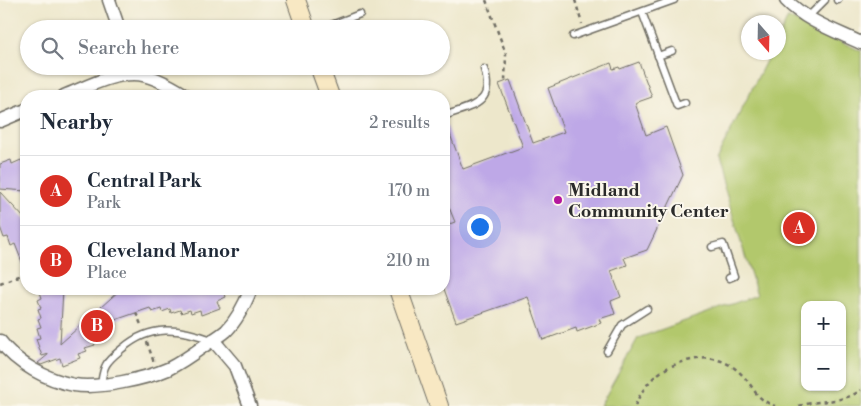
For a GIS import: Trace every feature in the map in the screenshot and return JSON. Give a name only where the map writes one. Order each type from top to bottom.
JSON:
[{"type":"street","points":[[109,0],[116,20]]},
{"type":"street","points":[[296,0],[303,20]]},
{"type":"street","points":[[786,0],[794,9],[861,44]]},
{"type":"street","points":[[80,90],[120,75]]},
{"type":"street","points":[[146,75],[165,82],[178,90]]},
{"type":"street","points":[[322,75],[328,90]]},
{"type":"street","points":[[0,121],[20,113]]},
{"type":"street","points":[[0,341],[8,352],[28,366],[51,378],[75,385],[101,384],[146,376],[170,368],[226,331],[243,309],[249,295]]},
{"type":"street","points":[[400,295],[439,406]]},
{"type":"street","points":[[213,340],[235,366],[250,406]]},
{"type":"lane","points":[[572,36],[674,0]]},
{"type":"lane","points":[[808,17],[825,0]]},
{"type":"lane","points":[[642,12],[676,106],[684,103]]},
{"type":"lane","points":[[344,20],[360,14]]},
{"type":"lane","points":[[658,56],[672,51]]},
{"type":"lane","points":[[450,114],[474,105],[484,97],[488,82],[484,70]]},
{"type":"lane","points":[[712,247],[723,244],[734,276],[729,278]]},
{"type":"lane","points":[[607,351],[622,325],[647,309]]},
{"type":"lane","points":[[101,384],[106,364],[133,340],[148,333],[172,330],[194,333],[213,340]]},
{"type":"path","points":[[486,0],[506,54],[505,82]]},
{"type":"path","points":[[575,0],[585,32]]},
{"type":"path","points":[[0,283],[20,275]]},
{"type":"path","points":[[136,313],[142,329]]},
{"type":"path","points":[[147,342],[155,364]]},
{"type":"path","points":[[635,406],[644,388],[657,374],[679,363],[704,357],[719,360],[734,369],[745,378],[754,392],[765,402],[775,406]]},
{"type":"path","points":[[800,406],[813,402],[834,402],[854,395],[861,390]]},
{"type":"green space","points":[[788,18],[861,51],[861,406],[600,406],[638,338],[757,295],[716,160],[766,60],[786,60],[786,22]]},
{"type":"building","name":"Midland Community Center","points":[[639,62],[652,97],[635,103],[646,135],[666,127],[683,175],[647,250],[624,258],[627,265],[611,271],[621,297],[611,301],[615,314],[599,319],[601,323],[577,332],[576,328],[543,340],[528,297],[456,322],[446,295],[450,295],[450,224],[455,222],[450,210],[450,134],[463,169],[523,147],[499,84],[510,80],[533,143],[564,132],[548,88],[611,63],[613,69],[619,67],[620,69]]},
{"type":"building","points":[[11,160],[12,164],[20,160],[20,191],[0,189],[0,164]]},
{"type":"building","points":[[0,192],[20,214],[20,257],[15,244],[11,246],[8,237],[4,238],[0,227]]},
{"type":"building","points":[[41,295],[63,295],[60,344],[114,295],[225,295],[226,297],[217,301],[220,308],[201,315],[200,310],[191,313],[190,310],[181,313],[180,310],[171,313],[170,309],[162,312],[161,309],[152,312],[150,308],[115,320],[116,325],[107,328],[108,331],[100,334],[101,338],[93,341],[95,345],[85,348],[87,351],[78,354],[80,358],[62,365],[60,358],[41,365],[38,363],[49,354],[42,356],[36,339],[40,338],[37,328],[41,327],[38,319],[41,318],[38,309],[41,308],[38,300],[42,298]]},
{"type":"place","name":"Midland Community Center","points":[[558,200]]},
{"type":"place","name":"Central Park","points":[[799,228]]},
{"type":"place","name":"Cleveland Manor","points":[[97,326]]}]
